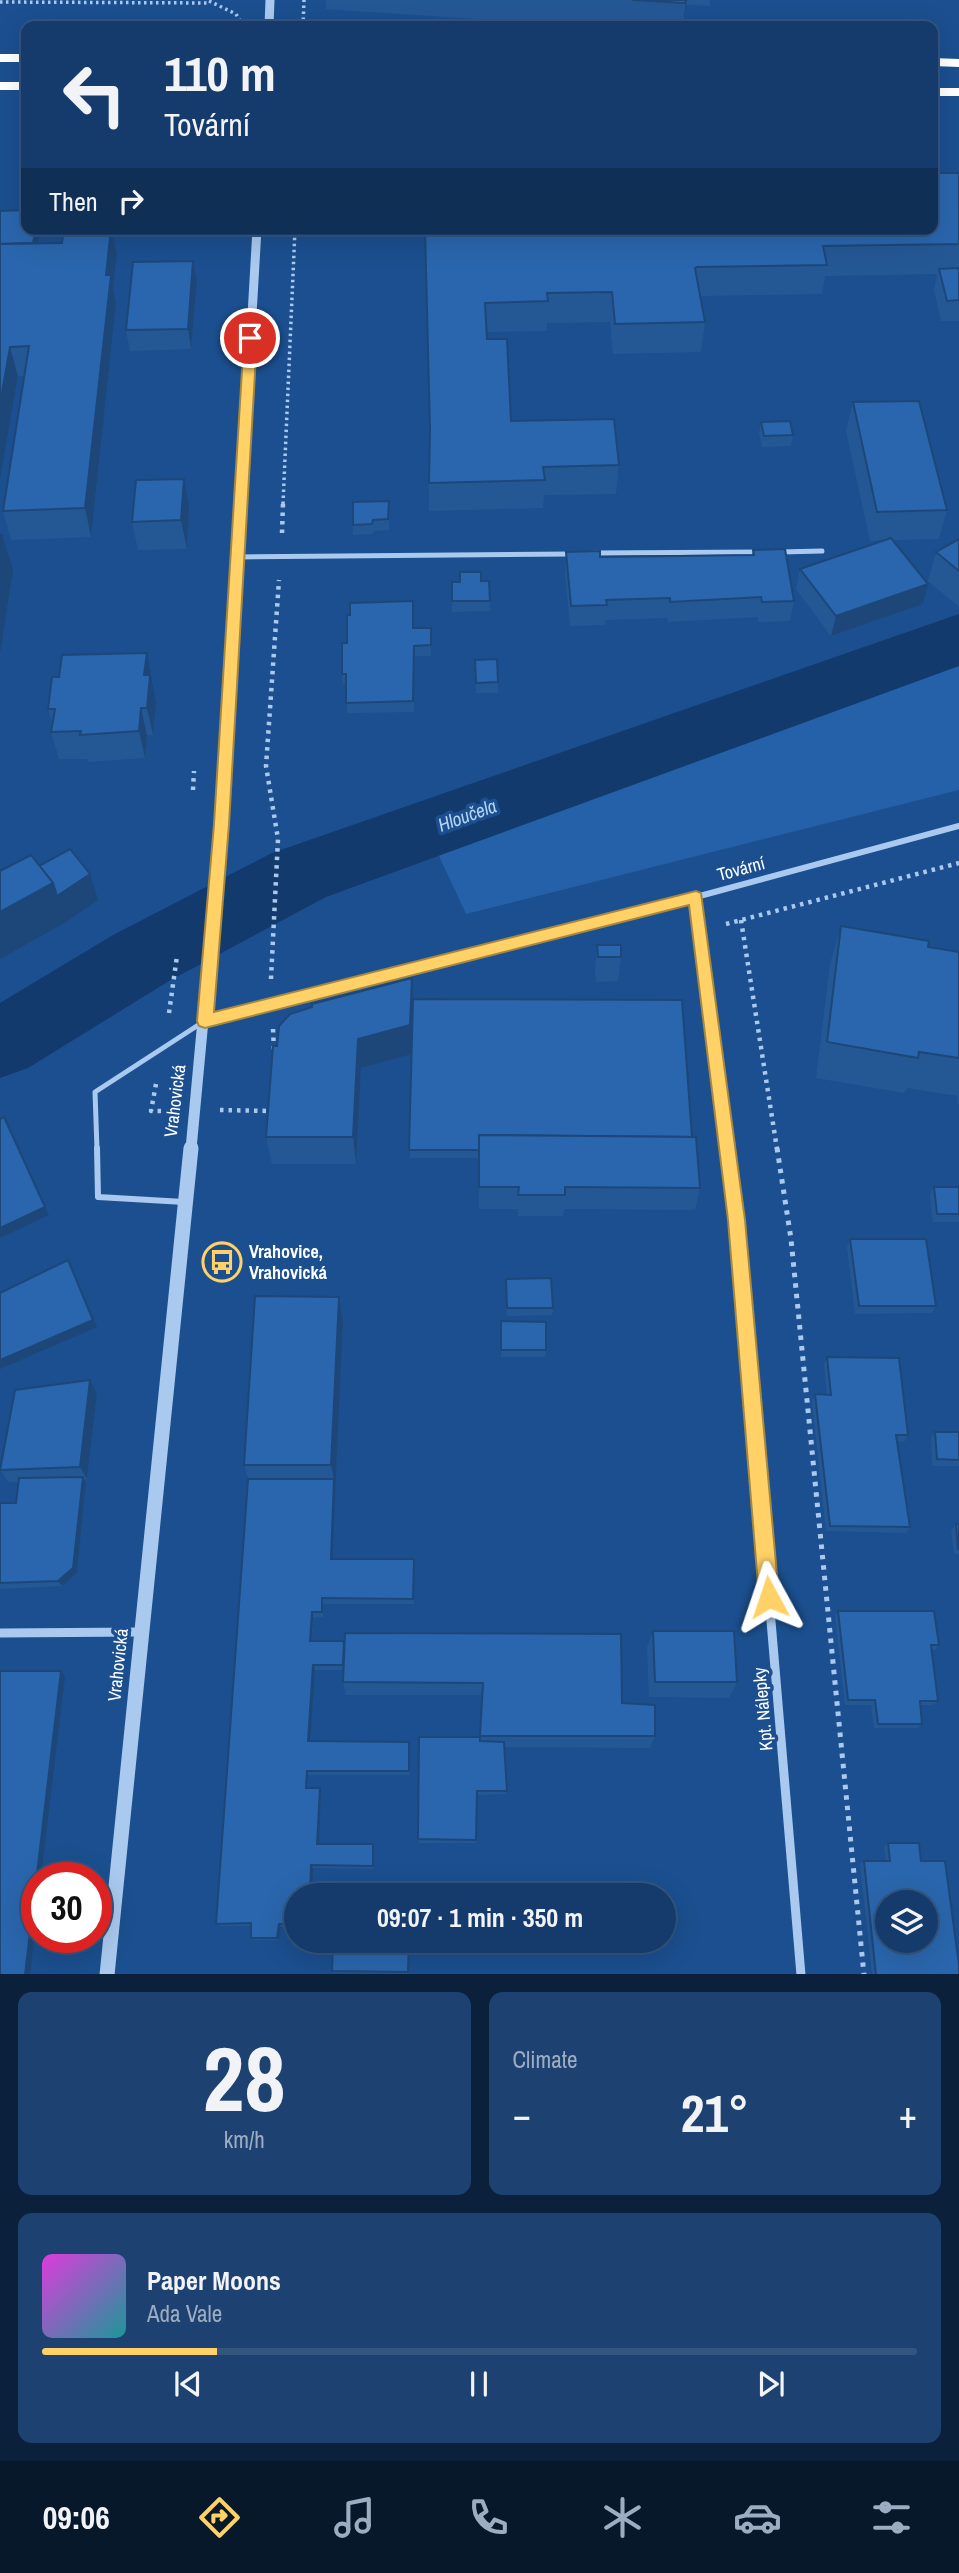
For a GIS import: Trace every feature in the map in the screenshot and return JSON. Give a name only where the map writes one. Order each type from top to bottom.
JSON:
[{"type":"highway","points":[[0,58],[21,58]]},
{"type":"highway","points":[[938,62],[959,62]]},
{"type":"highway","points":[[0,86],[21,86]]},
{"type":"highway","points":[[938,92],[959,92]]},
{"type":"street","points":[[269,21],[270,0]]},
{"type":"street","name":"Vrahovická","points":[[107,1974],[210,963],[257,235]]},
{"type":"street","name":"Tovární","points":[[205,1021],[696,897],[959,826]]},
{"type":"street","name":"Kpt. Nálepky","points":[[696,897],[737,1220],[801,1974]]},
{"type":"street","points":[[0,1633],[141,1632]]},
{"type":"lane","points":[[238,557],[822,551]]},
{"type":"lane","points":[[184,1202],[98,1196],[95,1092],[205,1021]]},
{"type":"path","points":[[303,21],[304,0]]},
{"type":"path","points":[[0,2],[209,1],[236,14],[240,21]]},
{"type":"path","points":[[271,952],[278,839]]},
{"type":"path","points":[[699,931],[959,863]]},
{"type":"path","points":[[741,920],[791,1239],[863,1974]]},
{"type":"path","points":[[193,1110],[270,1111]]},
{"type":"shaded area","points":[[959,618],[959,790],[466,914],[419,813]]},
{"type":"building","points":[[632,0],[686,0],[685,3]]},
{"type":"building","points":[[938,173],[959,173],[959,244],[823,246],[827,265],[697,267],[695,268],[705,322],[615,324],[612,292],[547,293],[548,301],[485,303],[487,339],[507,339],[511,421],[614,419],[619,465],[543,467],[545,480],[429,483],[425,235],[938,235]]},
{"type":"building","points":[[21,210],[21,235],[35,235],[33,243],[0,244],[0,211]]},
{"type":"building","points":[[63,235],[110,235],[106,275],[111,275],[85,508],[3,511],[29,346],[10,347],[0,404],[0,244],[62,243]]},
{"type":"building","points":[[193,261],[188,329],[126,330],[133,262]]},
{"type":"building","points":[[959,268],[959,300],[947,301],[939,269]]},
{"type":"building","points":[[919,401],[947,510],[877,512],[853,402]]},
{"type":"building","points":[[790,421],[793,435],[764,436],[761,422]]},
{"type":"building","points":[[184,479],[181,520],[132,522],[136,480]]},
{"type":"building","points":[[389,501],[388,519],[373,520],[372,524],[353,525],[353,502]]},
{"type":"building","points":[[891,538],[928,584],[836,616],[800,569]]},
{"type":"building","points":[[959,539],[959,571],[936,552]]},
{"type":"building","points":[[785,549],[794,601],[762,602],[761,597],[670,602],[670,598],[606,600],[607,605],[571,606],[566,552],[600,551],[600,557],[754,555],[753,550]]},
{"type":"building","points":[[460,572],[481,572],[481,581],[489,581],[490,601],[452,601],[452,582],[460,582]]},
{"type":"building","points":[[413,601],[413,628],[431,628],[431,645],[414,646],[413,701],[346,703],[342,643],[347,643],[350,603]]},
{"type":"building","points":[[147,653],[144,675],[150,675],[147,708],[141,708],[139,731],[80,735],[81,731],[51,732],[55,709],[48,709],[52,677],[59,677],[62,655]]},
{"type":"building","points":[[497,659],[498,682],[476,683],[475,660]]},
{"type":"building","points":[[70,849],[90,874],[57,896],[53,883],[39,866]]},
{"type":"building","points":[[31,855],[53,883],[0,912],[0,871]]},
{"type":"building","points":[[841,926],[929,941],[928,947],[959,952],[959,1058],[919,1052],[918,1058],[827,1042]]},
{"type":"building","points":[[597,945],[621,945],[621,957],[598,957]]},
{"type":"building","points":[[412,978],[410,1025],[358,1039],[353,1137],[266,1137],[273,1046],[277,1046],[279,1026],[290,1014],[312,1007],[312,1004]]},
{"type":"building","points":[[413,999],[682,1000],[692,1137],[479,1135],[479,1150],[409,1150]]},
{"type":"building","points":[[4,1117],[45,1207],[0,1228],[0,1119]]},
{"type":"building","points":[[479,1135],[696,1137],[700,1188],[565,1187],[565,1195],[518,1195],[519,1187],[479,1187]]},
{"type":"building","points":[[934,1187],[959,1187],[959,1214],[937,1214]]},
{"type":"building","points":[[850,1239],[926,1239],[936,1306],[859,1306]]},
{"type":"building","points":[[68,1260],[93,1320],[0,1360],[0,1293]]},
{"type":"building","points":[[551,1278],[553,1308],[507,1308],[506,1279]]},
{"type":"building","points":[[255,1296],[339,1297],[331,1465],[244,1465]]},
{"type":"building","points":[[501,1321],[546,1322],[546,1350],[501,1350]]},
{"type":"building","points":[[827,1357],[899,1358],[908,1435],[896,1435],[910,1527],[830,1526],[815,1394],[831,1395]]},
{"type":"building","points":[[90,1380],[80,1467],[0,1470],[15,1390]]},
{"type":"building","points":[[935,1432],[959,1432],[959,1460],[937,1459]]},
{"type":"building","points":[[83,1477],[73,1568],[58,1581],[0,1583],[0,1503],[16,1503],[19,1478]]},
{"type":"building","points":[[248,1479],[334,1479],[331,1559],[414,1559],[413,1599],[322,1598],[322,1612],[312,1612],[310,1641],[344,1641],[343,1665],[313,1665],[308,1741],[409,1742],[409,1771],[307,1771],[306,1788],[320,1788],[317,1844],[373,1844],[373,1866],[311,1865],[310,1883],[284,1883],[284,1924],[279,1924],[277,1938],[251,1938],[251,1923],[216,1924]]},
{"type":"building","points":[[956,1524],[959,1524],[959,1549],[958,1549]]},
{"type":"building","points":[[838,1611],[934,1611],[939,1645],[931,1645],[938,1701],[920,1701],[922,1724],[878,1724],[875,1700],[848,1700]]},
{"type":"building","points":[[653,1631],[734,1631],[737,1682],[655,1682]]},
{"type":"building","points":[[345,1633],[621,1634],[622,1703],[655,1705],[655,1736],[480,1736],[483,1683],[343,1682]]},
{"type":"building","points":[[0,1671],[61,1671],[38,1862],[21,1862],[21,1953],[28,1953],[25,1974],[0,1974]]},
{"type":"building","points":[[419,1737],[480,1737],[480,1741],[504,1742],[507,1791],[477,1791],[476,1840],[418,1839]]},
{"type":"building","points":[[888,1843],[919,1843],[921,1861],[945,1861],[959,1974],[876,1974],[864,1861],[890,1861]]},
{"type":"building","points":[[333,1953],[409,1953],[408,1972],[332,1971]]},
{"type":"waterway","name":"Hloučela","points":[[0,1044],[141,958],[299,875],[959,639]]},
{"type":"place","name":"Vrahovice, Vrahovická","points":[[222,1262]]},
{"type":"route","points":[[250,338],[222,824],[205,1021],[696,897],[737,1220],[769,1597]]}]
